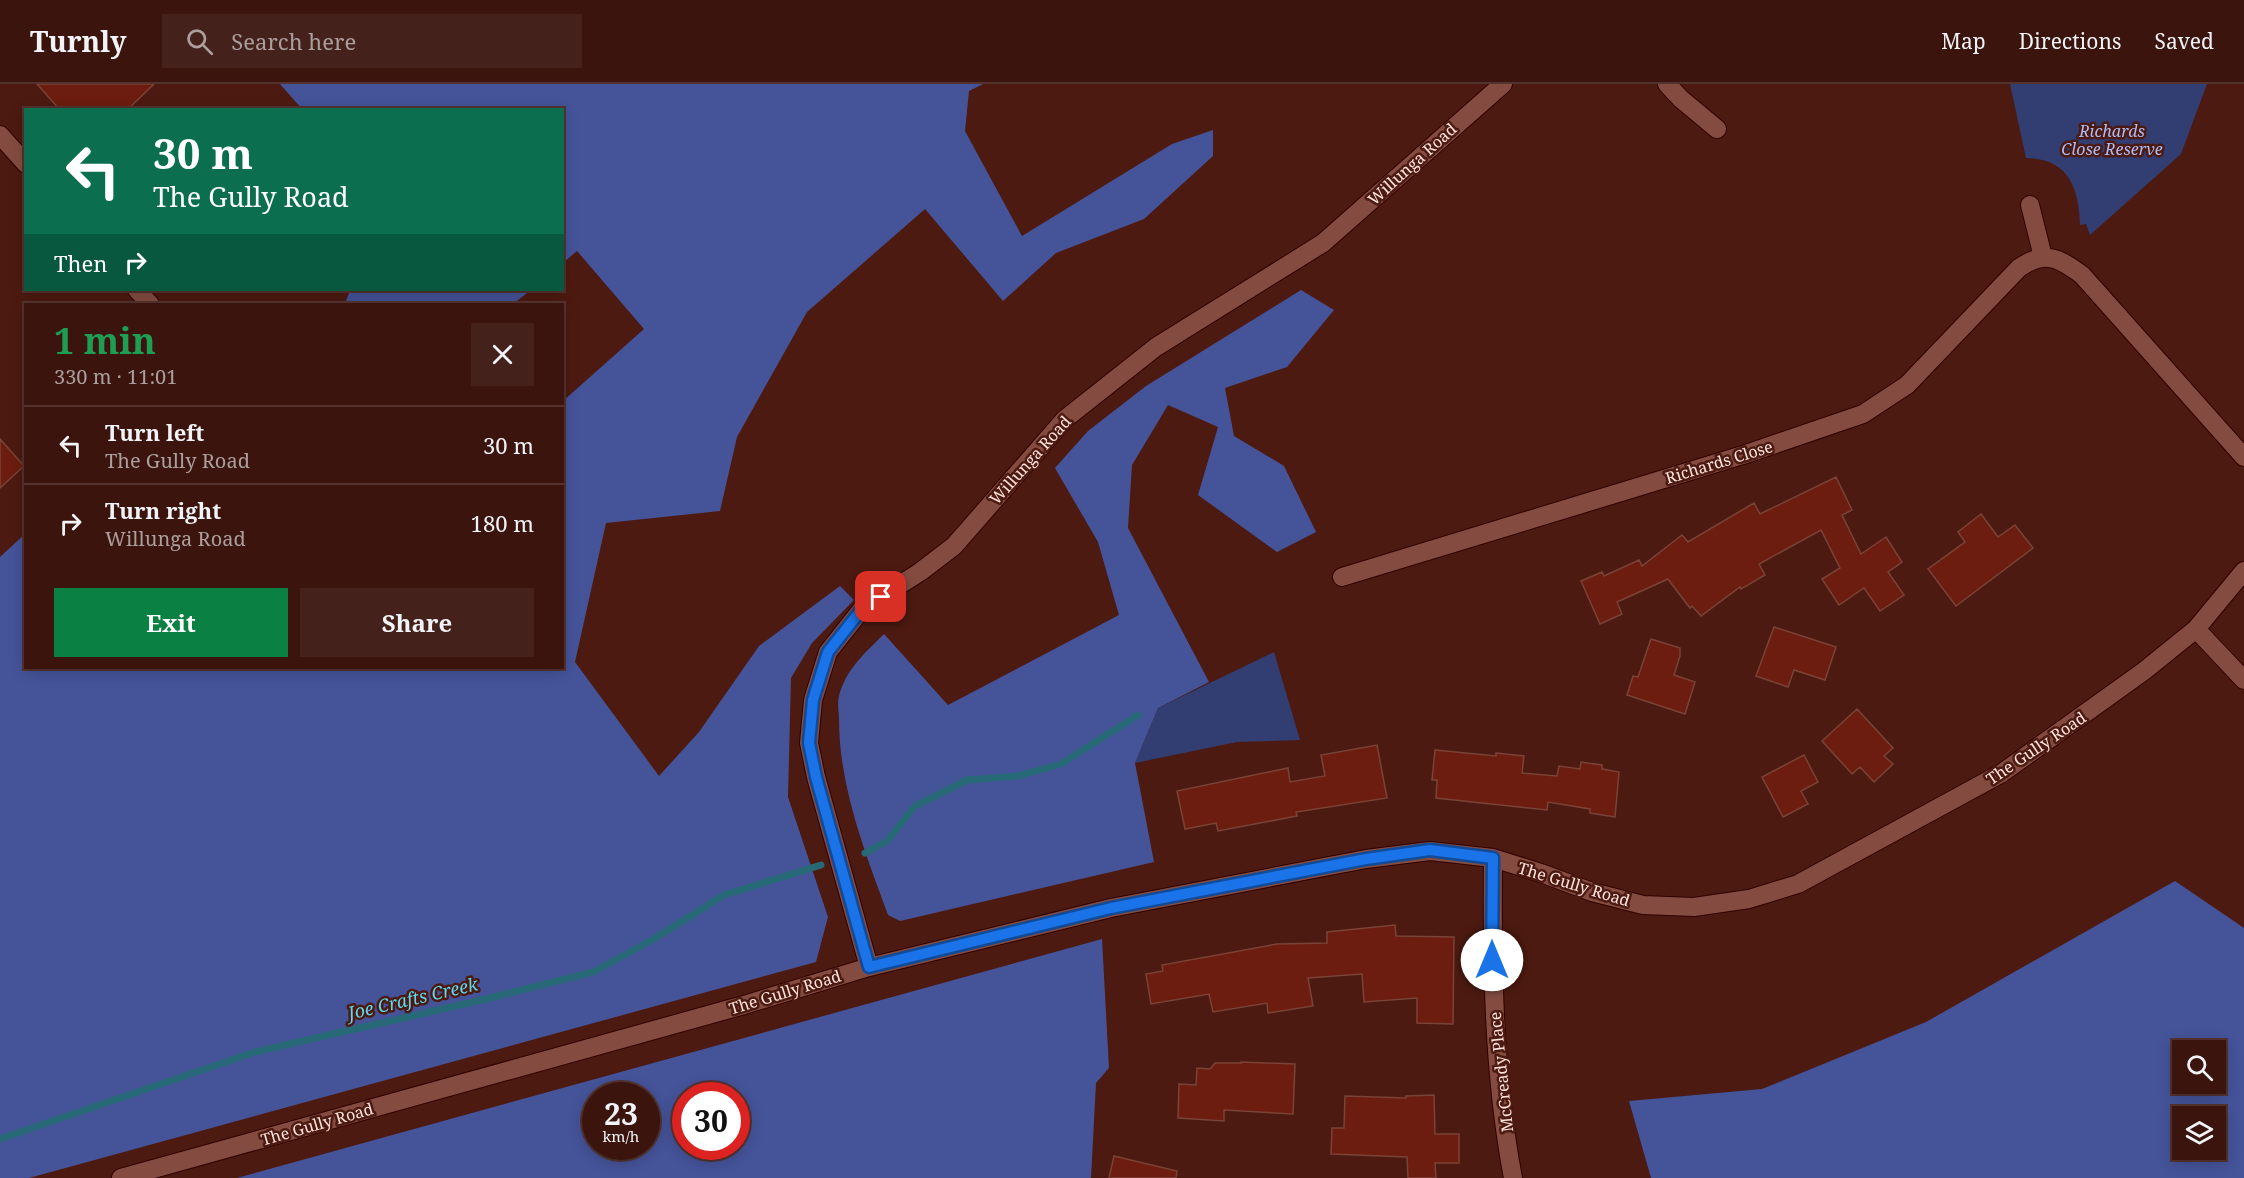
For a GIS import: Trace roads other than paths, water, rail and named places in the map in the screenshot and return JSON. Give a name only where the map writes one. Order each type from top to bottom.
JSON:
[{"type":"street","name":"Willunga Road","points":[[869,967],[816,777],[809,743],[813,700],[828,652],[862,609],[920,572],[954,546],[1021,468],[1073,413],[1156,347],[1323,243],[1503,84]]},
{"type":"street","points":[[1667,84],[1717,129]]},
{"type":"street","points":[[0,135],[24,162]]},
{"type":"street","points":[[2030,205],[2043,257],[2062,260],[2082,275],[2244,457]]},
{"type":"street","name":"Richards Close","points":[[1342,577],[1746,454],[1863,414],[1907,385],[2019,268],[2031,260],[2043,257]]},
{"type":"street","points":[[138,291],[149,303]]},
{"type":"street","name":"The Gully Road","points":[[121,1178],[744,1005],[869,967],[1111,908],[1366,859],[1430,850],[1493,858],[1592,892],[1642,905],[1694,907],[1749,899],[1798,884],[2002,773],[2136,678],[2196,629],[2244,571]]},
{"type":"street","points":[[2196,629],[2244,680]]},
{"type":"street","name":"McCready Place","points":[[1493,858],[1492,960],[1497,1059],[1513,1178]]},
{"type":"waterway","name":"Joe Crafts Creek","points":[[865,853],[887,841],[915,806],[967,780],[1018,776],[1061,764],[1138,715]]},
{"type":"waterway","name":"Joe Crafts Creek","points":[[0,1139],[255,1052],[593,972],[652,940],[724,895],[821,865]]},
{"type":"park label","name":"Richards Close Reserve","points":[[2112,140]]}]
